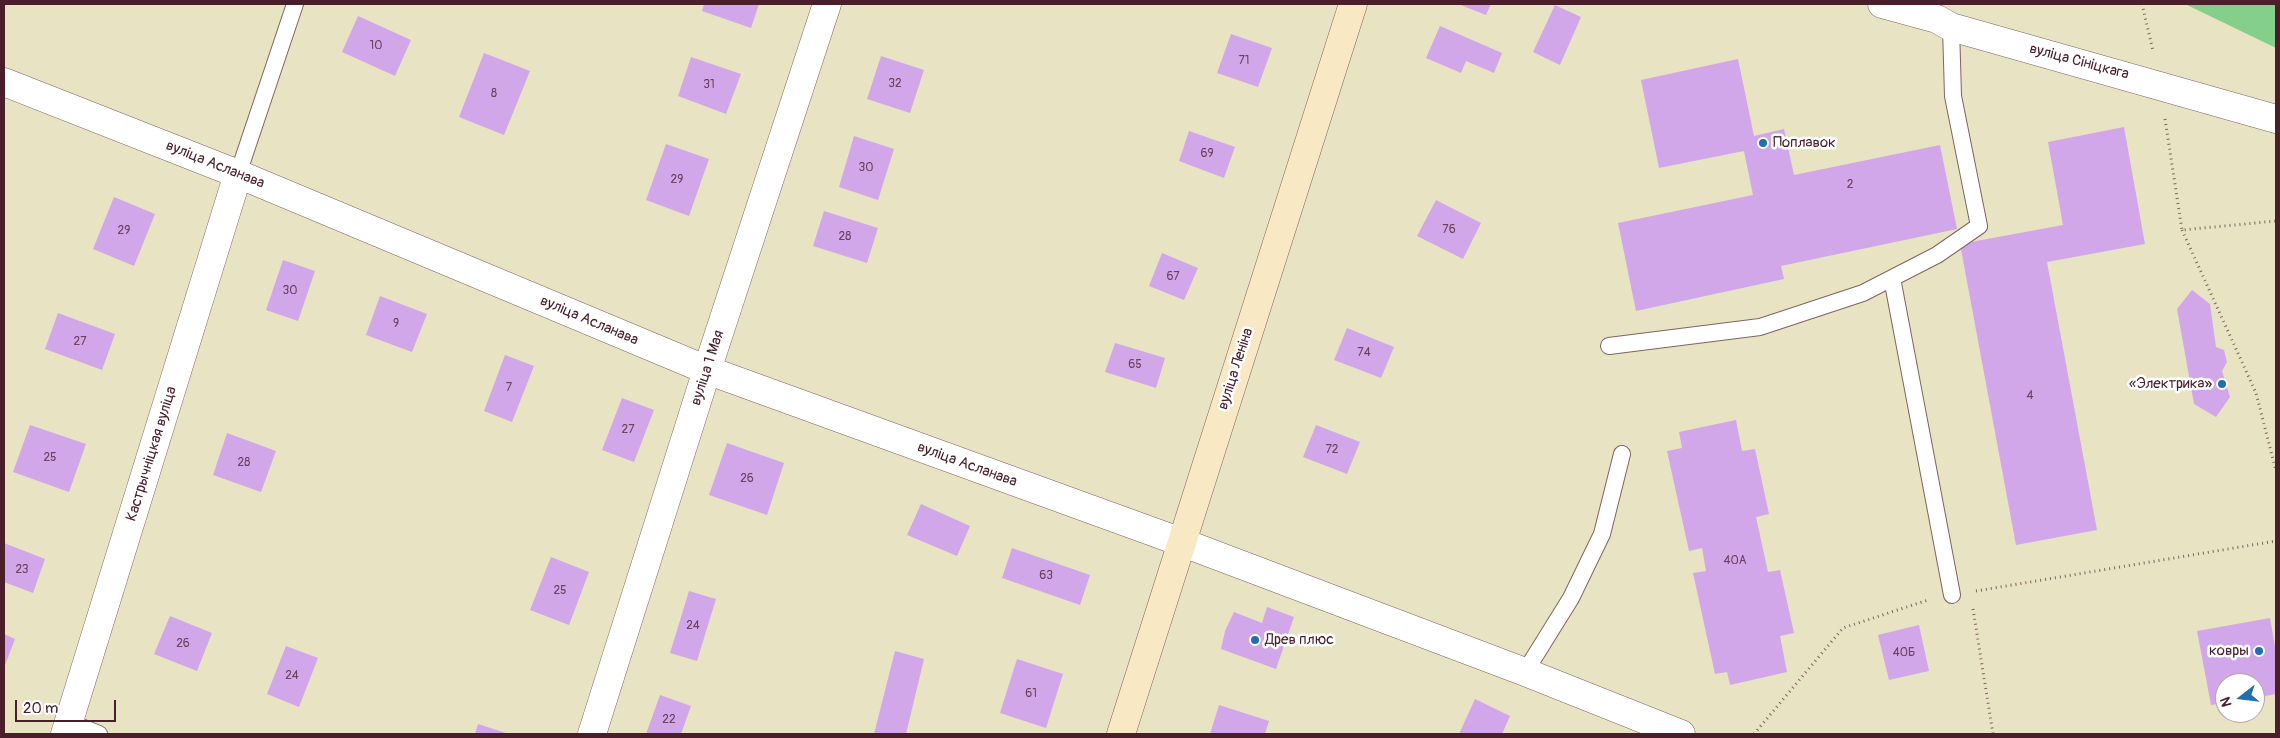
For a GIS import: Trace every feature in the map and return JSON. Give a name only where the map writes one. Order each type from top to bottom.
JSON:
[{"type":"main road","name":"вуліца Леніна","points":[[1121,734],[1353,4]]},
{"type":"street","name":"вуліца 1 Мая","points":[[592,734],[707,370],[827,4]]},
{"type":"street","name":"вуліца Сініцкага","points":[[1882,4],[1937,19],[1951,27],[2276,119]]},
{"type":"street","name":"вуліца Асланава","points":[[4,82],[238,174],[707,370],[1181,542],[1525,672],[1681,734]]},
{"type":"street","name":"Кастрычніцкая вуліца","points":[[67,728],[238,174]]},
{"type":"lane","points":[[238,174],[295,4]]},
{"type":"lane","points":[[1609,346],[1760,327],[1863,292],[1937,255],[1979,226],[1952,96],[1951,27]]},
{"type":"lane","points":[[1892,278],[1952,595]]},
{"type":"lane","points":[[1525,672],[1571,598],[1602,534],[1622,454]]},
{"type":"lane","points":[[67,728],[99,734]]},
{"type":"path","points":[[2142,4],[2160,85],[2182,230],[2256,393],[2276,471]]},
{"type":"path","points":[[2182,230],[2276,221]]},
{"type":"path","points":[[1754,734],[1843,628],[1935,598],[2276,541]]},
{"type":"path","points":[[1970,592],[1993,734]]},
{"type":"green space","points":[[2185,4],[2276,4],[2276,48]]},
{"type":"building","points":[[704,4],[759,4],[751,28],[702,11]]},
{"type":"building","points":[[1458,4],[1491,4],[1486,15]]},
{"type":"building","points":[[1555,5],[1581,17],[1560,65],[1533,52]]},
{"type":"building","points":[[358,16],[411,40],[395,76],[342,52]]},
{"type":"building","points":[[1440,26],[1502,53],[1494,73],[1466,61],[1461,73],[1426,58]]},
{"type":"building","points":[[1231,34],[1272,48],[1258,87],[1217,73]]},
{"type":"building","points":[[484,53],[530,71],[504,135],[459,117]]},
{"type":"building","points":[[881,56],[924,70],[910,113],[867,99]]},
{"type":"building","points":[[691,57],[741,74],[726,114],[678,96]]},
{"type":"building","points":[[1738,59],[1754,136],[1784,129],[1794,175],[1940,145],[1957,229],[1781,266],[1784,279],[1636,311],[1618,223],[1753,195],[1744,151],[1659,168],[1641,80]]},
{"type":"building","points":[[2124,127],[2145,244],[2047,262],[2097,530],[2016,545],[1960,244],[2063,225],[2048,142]]},
{"type":"building","points":[[1189,131],[1235,147],[1224,178],[1179,161]]},
{"type":"building","points":[[854,136],[894,149],[878,200],[839,187]]},
{"type":"building","points":[[666,144],[709,159],[689,216],[646,200]]},
{"type":"building","points":[[114,197],[155,214],[134,266],[93,249]]},
{"type":"building","points":[[1436,200],[1481,223],[1463,259],[1417,236]]},
{"type":"building","points":[[824,211],[878,228],[867,263],[813,246]]},
{"type":"building","points":[[1162,253],[1198,268],[1184,300],[1149,286]]},
{"type":"building","points":[[283,260],[315,271],[298,321],[266,310]]},
{"type":"building","points":[[2192,290],[2210,304],[2216,347],[2224,350],[2227,362],[2222,371],[2230,397],[2216,417],[2194,404],[2177,309]]},
{"type":"building","points":[[380,296],[427,314],[412,352],[366,335]]},
{"type":"building","points":[[58,313],[115,334],[102,370],[45,349]]},
{"type":"building","points":[[1347,328],[1394,347],[1381,378],[1334,360]]},
{"type":"building","points":[[1115,343],[1165,358],[1156,388],[1105,372]]},
{"type":"building","points":[[505,355],[534,366],[512,422],[484,411]]},
{"type":"building","points":[[622,398],[654,410],[634,462],[602,450]]},
{"type":"building","points":[[1736,420],[1742,451],[1755,449],[1769,514],[1756,517],[1768,572],[1780,570],[1794,633],[1780,636],[1787,672],[1730,685],[1727,672],[1715,674],[1693,573],[1706,571],[1702,548],[1689,551],[1667,451],[1682,448],[1679,432]]},
{"type":"building","points":[[30,425],[86,444],[69,492],[13,472]]},
{"type":"building","points":[[1316,425],[1360,442],[1347,474],[1303,457]]},
{"type":"building","points":[[227,433],[276,451],[261,492],[213,475]]},
{"type":"building","points":[[727,443],[784,463],[767,515],[709,495]]},
{"type":"building","points":[[921,504],[970,526],[957,556],[907,535]]},
{"type":"building","points":[[4,543],[45,559],[33,593],[4,582]]},
{"type":"building","points":[[1012,548],[1090,575],[1080,605],[1002,578]]},
{"type":"building","points":[[551,557],[589,572],[569,625],[530,610]]},
{"type":"building","points":[[689,591],[716,599],[697,661],[670,653]]},
{"type":"building","name":"Древ плюс","points":[[1267,607],[1294,617],[1276,669],[1221,649],[1225,631],[1234,612],[1262,623]]},
{"type":"building","points":[[170,616],[212,633],[197,671],[154,654]]},
{"type":"building","points":[[2270,618],[2276,652],[2276,694],[2265,696],[2265,673],[2215,673],[2215,704],[2211,705],[2197,631]]},
{"type":"building","points":[[1919,625],[1929,671],[1889,680],[1878,635]]},
{"type":"building","points":[[4,634],[15,639],[4,668]]},
{"type":"building","points":[[286,646],[318,658],[299,707],[267,694]]},
{"type":"building","points":[[895,651],[924,659],[906,734],[874,734]]},
{"type":"building","points":[[1017,659],[1063,674],[1046,728],[1000,713]]},
{"type":"building","points":[[660,695],[691,706],[681,734],[646,734]]},
{"type":"building","points":[[1475,699],[1510,716],[1502,734],[1459,734]]},
{"type":"building","points":[[1219,705],[1269,721],[1265,734],[1210,734]]},
{"type":"building","points":[[478,724],[509,734],[475,734]]},
{"type":"place","name":"Поплавок","points":[[1763,143]]},
{"type":"place","name":"«Электрика»","points":[[2222,384]]},
{"type":"place","name":"Древ плюс","points":[[1255,640]]},
{"type":"place","name":"ковры","points":[[2259,651]]}]
